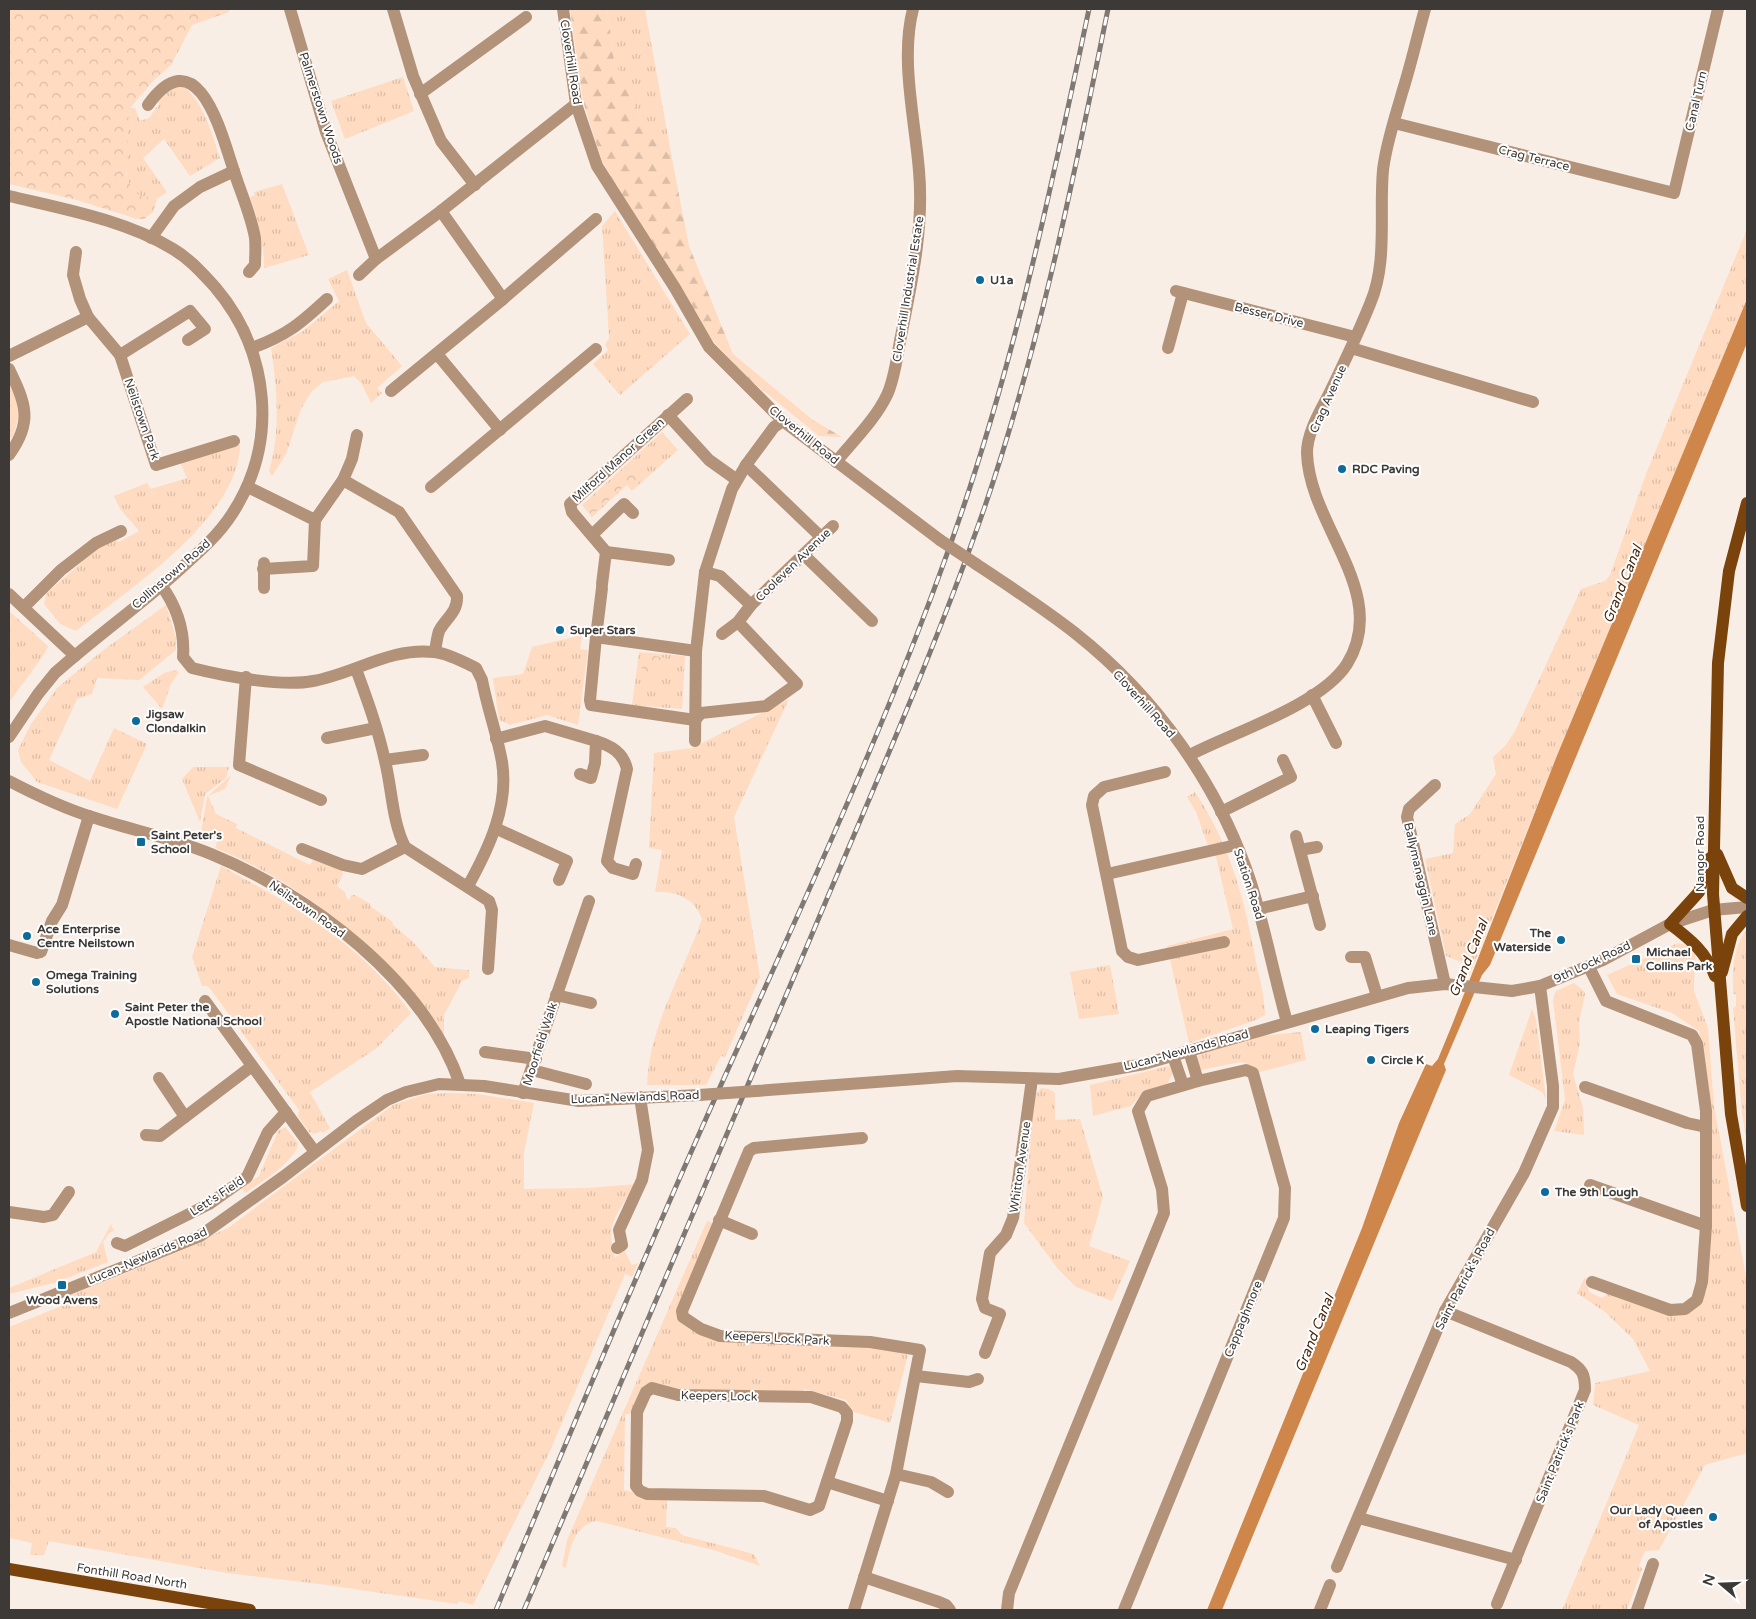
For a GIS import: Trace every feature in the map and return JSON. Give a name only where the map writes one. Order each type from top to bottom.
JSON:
[{"type":"main road","name":"Nangor Road","points":[[1747,503],[1729,571],[1719,645],[1715,728],[1714,847],[1714,910],[1719,986],[1731,1114],[1747,1206]]},
{"type":"main road","points":[[1714,847],[1732,888],[1747,898]]},
{"type":"main road","points":[[1714,847],[1699,892],[1670,924],[1697,944],[1710,963],[1719,986]]},
{"type":"main road","points":[[1719,986],[1732,934],[1747,916]]},
{"type":"main road","name":"Fonthill Road North","points":[[9,1569],[250,1610]]},
{"type":"street","points":[[394,9],[420,94],[441,141],[475,185]]},
{"type":"street","name":"Cloverhill Road","points":[[563,9],[576,104],[597,166],[675,288],[709,347],[783,421],[940,540],[1076,634],[1132,686],[1190,755]]},
{"type":"street","name":"Cloverhill Industrial Estate","points":[[836,462],[868,423],[887,395],[896,363],[920,230],[919,170],[909,86],[908,34],[913,9]]},
{"type":"street","name":"Crag Avenue","points":[[1190,755],[1302,702],[1335,680],[1347,663],[1357,642],[1361,618],[1357,588],[1317,503],[1310,478],[1307,450],[1314,426],[1353,343],[1375,289],[1380,263],[1383,171],[1425,9]]},
{"type":"street","name":"Canal Turn","points":[[1674,193],[1718,9]]},
{"type":"street","name":"Palmerstown Woods","points":[[293,10],[326,132],[376,259]]},
{"type":"street","points":[[420,94],[526,17]]},
{"type":"street","points":[[148,105],[158,92],[172,83],[183,81],[194,85],[205,95],[218,121],[255,239],[255,265],[249,272]]},
{"type":"street","points":[[359,275],[376,259],[475,185],[576,104]]},
{"type":"street","name":"Crag Terrace","points":[[1394,123],[1674,193]]},
{"type":"street","points":[[152,238],[174,206],[200,187],[234,171]]},
{"type":"street","name":"Collinstown Road","points":[[9,196],[109,222],[152,238],[174,250],[198,268],[223,298],[240,323],[252,348],[257,365],[262,403],[259,456],[248,487],[231,516],[214,537],[161,586],[56,673],[38,694],[9,736]]},
{"type":"street","points":[[441,211],[503,299]]},
{"type":"street","points":[[391,391],[503,299],[596,219]]},
{"type":"street","name":"Neilstown Park","points":[[76,252],[73,275],[80,299],[88,317],[120,355],[156,465],[234,441]]},
{"type":"street","name":"Besser Drive","points":[[1168,348],[1180,292],[1353,343],[1533,402]]},
{"type":"street","points":[[252,348],[281,337],[300,324],[327,299]]},
{"type":"street","points":[[120,355],[190,311],[205,329],[188,340]]},
{"type":"street","points":[[9,356],[88,317]]},
{"type":"street","points":[[431,487],[596,350]]},
{"type":"street","points":[[437,354],[500,430]]},
{"type":"street","points":[[9,369],[21,393],[26,412],[20,440],[9,456]]},
{"type":"street","name":"Milford Manor Green","points":[[606,552],[572,512],[570,504],[687,399]]},
{"type":"street","name":"Milford Manor Green","points":[[668,415],[709,460],[737,480]]},
{"type":"street","points":[[695,741],[696,651],[705,572],[737,480],[774,427],[783,421]]},
{"type":"street","points":[[264,588],[264,566],[312,566],[315,520],[344,480],[352,459],[357,435]]},
{"type":"street","points":[[746,465],[821,537]]},
{"type":"street","points":[[344,480],[399,512],[457,596],[455,608],[439,632],[435,652]]},
{"type":"street","points":[[248,487],[315,520]]},
{"type":"street","points":[[592,535],[624,504],[633,513]]},
{"type":"street","name":"Cooleven Avenue","points":[[705,572],[720,576],[751,605],[833,526]]},
{"type":"street","points":[[24,607],[61,570],[96,543],[121,531]]},
{"type":"street","points":[[669,560],[606,552],[590,700],[591,705],[695,720]]},
{"type":"street","points":[[804,555],[872,621]]},
{"type":"street","points":[[161,586],[174,605],[184,637],[183,657],[192,668],[278,682],[311,682],[356,669],[384,657],[408,652],[435,652],[476,668],[482,680],[502,762],[503,786],[501,810],[495,828],[468,886]]},
{"type":"street","points":[[9,594],[75,656]]},
{"type":"street","points":[[722,634],[738,622],[751,605]]},
{"type":"street","points":[[695,720],[701,713],[766,706],[797,684],[738,622]]},
{"type":"street","points":[[596,637],[696,651]]},
{"type":"street","points":[[356,669],[385,760],[399,834],[405,847],[489,901],[492,910],[488,969]]},
{"type":"street","points":[[246,677],[239,766],[321,800]]},
{"type":"street","points":[[1312,695],[1336,743]]},
{"type":"street","points":[[496,739],[545,726],[596,741],[615,749],[622,757],[626,768],[607,861],[613,868],[633,874],[636,864]]},
{"type":"street","points":[[327,738],[376,728]]},
{"type":"street","points":[[580,774],[590,778],[596,763],[596,741]]},
{"type":"street","points":[[385,760],[423,755]]},
{"type":"street","name":"Station Road","points":[[1190,755],[1221,812],[1236,845],[1258,909],[1287,1022]]},
{"type":"street","points":[[1221,812],[1291,777],[1283,760]]},
{"type":"street","points":[[1165,772],[1104,787],[1094,796],[1092,805],[1122,951],[1128,957],[1138,960],[1224,942]]},
{"type":"street","name":"Neilstown Road","points":[[9,781],[51,802],[89,816],[210,853],[280,888],[326,920],[362,949],[395,980],[440,1041],[460,1084]]},
{"type":"street","name":"Ballymanaggin Lane","points":[[1435,785],[1409,809],[1407,817],[1445,984]]},
{"type":"street","points":[[9,945],[37,953],[41,952],[52,921],[62,905],[89,816]]},
{"type":"street","points":[[495,828],[567,861],[559,880]]},
{"type":"street","points":[[1296,836],[1320,926]]},
{"type":"street","points":[[1107,874],[1236,845]]},
{"type":"street","points":[[1300,850],[1317,846]]},
{"type":"street","points":[[302,849],[343,865],[362,869],[405,847]]},
{"type":"street","points":[[1258,909],[1313,896]]},
{"type":"street","name":"Moorfield Walk","points":[[523,1093],[589,901]]},
{"type":"street","name":"9th Lock Road","points":[[1287,1022],[1408,988],[1445,984],[1512,991],[1540,986],[1589,967],[1670,924],[1714,910],[1747,907]]},
{"type":"street","points":[[1351,957],[1365,957],[1377,996]]},
{"type":"street","points":[[1589,967],[1606,1001],[1692,1035],[1697,1044],[1706,1127],[1706,1226],[1702,1282],[1697,1300],[1685,1309],[1670,1310],[1592,1282]]},
{"type":"street","name":"Saint Patrick's Road","points":[[1337,1567],[1445,1311],[1524,1172],[1553,1107],[1553,1086],[1540,986]]},
{"type":"street","name":"Moorfield Walk","points":[[556,995],[591,1003]]},
{"type":"street","points":[[204,1001],[315,1152]]},
{"type":"street","name":"Lucan-Newlands Road","points":[[9,1313],[200,1236],[356,1121],[399,1094],[439,1084],[460,1084],[579,1101],[756,1091],[958,1076],[1059,1079],[1144,1064],[1287,1022]]},
{"type":"street","points":[[1189,1051],[1198,1081]]},
{"type":"street","points":[[485,1052],[534,1064],[586,1084]]},
{"type":"street","points":[[1173,1056],[1183,1085]]},
{"type":"street","points":[[146,1135],[160,1136],[252,1066]]},
{"type":"street","name":"Cappaghmore","points":[[1008,1610],[1009,1594],[1164,1214],[1162,1189],[1138,1111],[1147,1096],[1198,1081],[1246,1070],[1252,1073],[1285,1188],[1284,1218],[1124,1610]]},
{"type":"street","points":[[159,1078],[186,1117]]},
{"type":"street","name":"Whitton Avenue","points":[[985,1353],[1000,1314],[985,1308],[982,1299],[990,1253],[1006,1235],[1013,1218],[1032,1079]]},
{"type":"street","points":[[1585,1087],[1688,1123],[1706,1127]]},
{"type":"street","points":[[617,1248],[622,1245],[619,1230],[642,1180],[648,1150],[640,1097]]},
{"type":"street","name":"Lett's Field","points":[[117,1244],[125,1246],[195,1212],[220,1197],[247,1177],[268,1132],[286,1112]]},
{"type":"street","name":"Keepers Lock Park","points":[[862,1138],[754,1148],[749,1151],[682,1310],[683,1318],[687,1322],[720,1336],[870,1342],[920,1350],[916,1376]]},
{"type":"street","points":[[1590,1185],[1706,1226]]},
{"type":"street","points":[[9,1212],[44,1217],[53,1215],[69,1192]]},
{"type":"street","points":[[719,1220],[752,1234]]},
{"type":"street","name":"Saint Patrick's Park","points":[[1445,1311],[1571,1362],[1582,1369],[1585,1377],[1585,1390],[1497,1604]]},
{"type":"street","points":[[854,1610],[896,1474],[916,1376],[969,1382],[978,1379]]},
{"type":"street","name":"Keepers Lock","points":[[652,1388],[678,1395],[811,1397],[842,1407],[848,1417],[827,1482],[819,1506],[815,1510],[764,1496],[647,1494],[640,1491],[636,1486],[638,1412],[641,1402],[646,1392],[652,1388]]},
{"type":"street","points":[[896,1474],[931,1482],[948,1492]]},
{"type":"street","points":[[827,1482],[888,1501]]},
{"type":"street","points":[[1359,1518],[1516,1560]]},
{"type":"street","points":[[1637,1610],[1653,1564]]},
{"type":"street","points":[[864,1578],[939,1602],[946,1605],[950,1610]]},
{"type":"street","points":[[1320,1610],[1330,1585]]},
{"type":"green space","points":[[9,9],[229,9],[229,12],[192,25],[171,65],[154,80],[129,109],[126,174],[132,190],[139,195],[157,199],[153,212],[144,219],[137,219],[77,200],[9,184]]},
{"type":"green space","points":[[570,9],[607,9],[614,61],[643,122],[672,159],[689,246],[733,354],[813,420],[842,437],[819,436],[749,379],[712,340],[602,162],[583,101]]},
{"type":"green space","points":[[607,9],[645,9],[672,159],[643,122],[614,61]]},
{"type":"green space","points":[[403,77],[414,111],[345,139],[331,101]]},
{"type":"green space","points":[[180,84],[195,99],[206,117],[220,158],[190,176],[164,139],[143,158],[167,192],[157,199],[140,195],[132,190],[127,173],[126,150],[129,108],[135,108],[140,121],[149,118],[159,104],[158,100],[161,94]]},
{"type":"green space","points":[[282,184],[309,255],[264,268],[260,232],[250,197],[255,195],[254,192]]},
{"type":"green space","points":[[615,211],[690,334],[620,395],[593,364],[608,350],[605,344],[609,338],[602,226]]},
{"type":"green space","points":[[1747,229],[1747,299],[1556,758],[1469,976],[1461,975],[1464,963],[1446,956],[1425,859],[1453,853],[1455,824],[1470,814],[1496,774],[1493,757],[1506,745],[1515,731],[1581,589],[1605,581],[1610,575],[1646,474]]},
{"type":"green space","points":[[347,270],[366,323],[402,366],[377,388],[382,393],[371,403],[361,383],[354,376],[323,382],[311,392],[301,409],[286,454],[272,476],[269,471],[275,441],[277,410],[271,348],[303,331],[339,301],[328,279]]},
{"type":"green space","points":[[9,383],[18,410],[17,423],[12,438],[9,436]]},
{"type":"green space","points":[[662,432],[678,450],[632,491],[627,485],[592,517],[582,505]]},
{"type":"green space","points":[[240,445],[235,473],[221,499],[201,525],[177,550],[124,595],[76,631],[60,624],[44,604],[46,594],[110,537],[119,542],[139,531],[120,509],[114,496],[147,483],[151,489],[187,478],[180,462]]},
{"type":"green space","points":[[632,461],[646,476],[632,488],[627,483],[592,515],[584,506]]},
{"type":"green space","points":[[166,605],[176,638],[176,650],[139,680],[97,678],[92,694],[77,699],[49,760],[90,781],[114,728],[147,744],[117,809],[37,782],[21,762],[18,750],[31,724],[57,688],[102,651]]},
{"type":"green space","points":[[9,611],[48,646],[9,703]]},
{"type":"green space","points":[[582,635],[580,649],[588,650],[578,725],[547,715],[510,725],[499,720],[493,678],[523,674],[532,647]]},
{"type":"green space","points":[[639,652],[685,656],[682,709],[632,705]]},
{"type":"green space","points":[[649,655],[666,658],[664,664],[654,673],[653,679],[642,674],[643,658]]},
{"type":"green space","points":[[176,670],[179,672],[171,684],[162,709],[143,687],[164,673]]},
{"type":"green space","points":[[789,699],[734,817],[760,977],[725,1057],[721,1056],[706,1085],[647,1085],[649,1063],[660,1021],[702,919],[699,912],[684,897],[671,893],[655,892],[662,850],[649,848],[654,753],[692,748]]},
{"type":"green space","points":[[193,767],[229,767],[226,778],[205,794],[200,822],[182,779]]},
{"type":"green space","points":[[231,775],[225,789],[208,796]]},
{"type":"green space","points":[[1195,792],[1218,832],[1241,895],[1252,939],[1265,1015],[1256,1020],[1189,1043],[1167,946],[1233,929],[1216,857],[1207,843],[1196,812],[1187,797]]},
{"type":"green space","points":[[208,796],[216,814],[237,824],[236,828],[310,865],[313,860],[341,870],[343,874],[337,886],[345,892],[347,899],[349,900],[352,895],[355,895],[371,904],[370,906],[393,922],[392,924],[413,942],[435,967],[469,970],[469,978],[462,981],[444,1015],[444,1034],[397,976],[343,925],[282,881],[249,863],[215,848],[218,839],[201,833]]},
{"type":"green space","points":[[221,866],[300,912],[349,947],[392,989],[411,1013],[377,1048],[310,1092],[330,1128],[323,1133],[321,1131],[315,1134],[309,1132],[298,1116],[299,1110],[208,986],[202,986],[192,957]]},
{"type":"green space","points":[[1747,929],[1747,1143],[1742,1114],[1733,1008],[1736,1006],[1736,995],[1733,993],[1733,967],[1738,944]]},
{"type":"green space","points":[[1678,943],[1690,946],[1695,954],[1694,991],[1708,1028],[1714,1106],[1747,1282],[1747,1453],[1705,1465],[1659,1550],[1645,1551],[1639,1565],[1642,1569],[1627,1610],[1562,1610],[1639,1425],[1593,1405],[1595,1383],[1650,1371],[1633,1339],[1605,1312],[1577,1293],[1585,1277],[1589,1292],[1602,1298],[1608,1293],[1672,1315],[1700,1293],[1709,1126],[1699,1031],[1672,1013],[1617,994],[1607,975]]},
{"type":"green space","points":[[1110,965],[1119,1014],[1079,1019],[1070,972]]},
{"type":"green space","points":[[1574,983],[1585,994],[1579,1022],[1580,1044],[1573,1074],[1583,1108],[1584,1135],[1554,1131],[1565,1100],[1553,1000],[1556,991]]},
{"type":"green space","points":[[1532,1009],[1536,1019],[1546,1099],[1542,1092],[1509,1075]]},
{"type":"green space","points":[[1301,1032],[1306,1060],[1256,1073],[1251,1065],[1241,1062],[1200,1070],[1196,1058],[1201,1054],[1261,1036]]},
{"type":"green space","points":[[1169,1066],[1173,1073],[1167,1084],[1144,1091],[1131,1106],[1093,1116],[1090,1085]]},
{"type":"green space","points":[[1041,1088],[1049,1089],[1055,1093],[1055,1120],[1080,1119],[1103,1197],[1089,1246],[1130,1261],[1112,1301],[1076,1287],[1057,1268],[1024,1223],[1032,1121],[1036,1094]]},
{"type":"green space","points":[[426,1094],[478,1094],[534,1103],[524,1152],[524,1189],[588,1188],[637,1184],[615,1218],[611,1235],[615,1258],[624,1250],[632,1265],[638,1263],[632,1277],[625,1274],[550,1451],[473,1605],[459,1601],[457,1604],[320,1584],[227,1573],[49,1541],[44,1555],[30,1555],[32,1543],[9,1538],[9,1327],[69,1303],[68,1296],[141,1267],[228,1228],[393,1105]]},
{"type":"green space","points":[[285,1127],[298,1143],[292,1156],[285,1164],[245,1193],[242,1188],[259,1176],[278,1131]]},
{"type":"green space","points":[[707,1221],[713,1223],[678,1309],[697,1330],[875,1345],[908,1355],[890,1423],[854,1412],[846,1400],[804,1389],[803,1392],[677,1391],[657,1383],[632,1414],[625,1414],[624,1490],[667,1499],[666,1527],[676,1528],[682,1535],[754,1554],[760,1566],[717,1551],[597,1521],[583,1527],[574,1538],[566,1568],[562,1566],[567,1540]]},
{"type":"green space","points":[[111,1224],[114,1231],[109,1233],[103,1242],[108,1262],[57,1282],[9,1294],[9,1288],[96,1252]]},
{"type":"shaded area","points":[[1747,299],[1747,343],[1490,965],[1482,975],[1444,1064],[1446,1070],[1222,1610],[1207,1610],[1362,1228],[1399,1123],[1426,1064],[1432,1066],[1438,1059],[1556,758]]},
{"type":"railway","points":[[496,1610],[660,1224],[876,737],[934,591],[960,517],[999,392],[1032,265],[1089,9]]},
{"type":"railway","points":[[524,1610],[878,779],[964,564],[1004,448],[1039,323],[1069,198],[1108,9]]},
{"type":"place","name":"U1a","points":[[980,280]]},
{"type":"place","name":"RDC Paving","points":[[1342,469]]},
{"type":"place","name":"Super Stars","points":[[560,630]]},
{"type":"place","name":"Jigsaw Clondalkin","points":[[136,721]]},
{"type":"place","name":"Saint Peter's School","points":[[141,842]]},
{"type":"place","name":"Ace Enterprise Centre Neilstown","points":[[27,936]]},
{"type":"place","name":"The Waterside","points":[[1561,940]]},
{"type":"place","name":"Michael Collins Park","points":[[1636,959]]},
{"type":"place","name":"Omega Training Solutions","points":[[36,982]]},
{"type":"place","name":"Saint Peter the Apostle National School","points":[[115,1014]]},
{"type":"place","name":"Leaping Tigers","points":[[1315,1029]]},
{"type":"place","name":"Circle K","points":[[1371,1060]]},
{"type":"place","name":"The 9th Lough","points":[[1545,1192]]},
{"type":"place","name":"Wood Avens","points":[[62,1285]]},
{"type":"place","name":"Our Lady Queen of Apostles","points":[[1713,1517]]},
{"type":"water label","name":"Grand Canal","points":[[1622,584]]},
{"type":"water label","name":"Grand Canal","points":[[1468,958]]},
{"type":"water label","name":"Grand Canal","points":[[1314,1333]]}]
